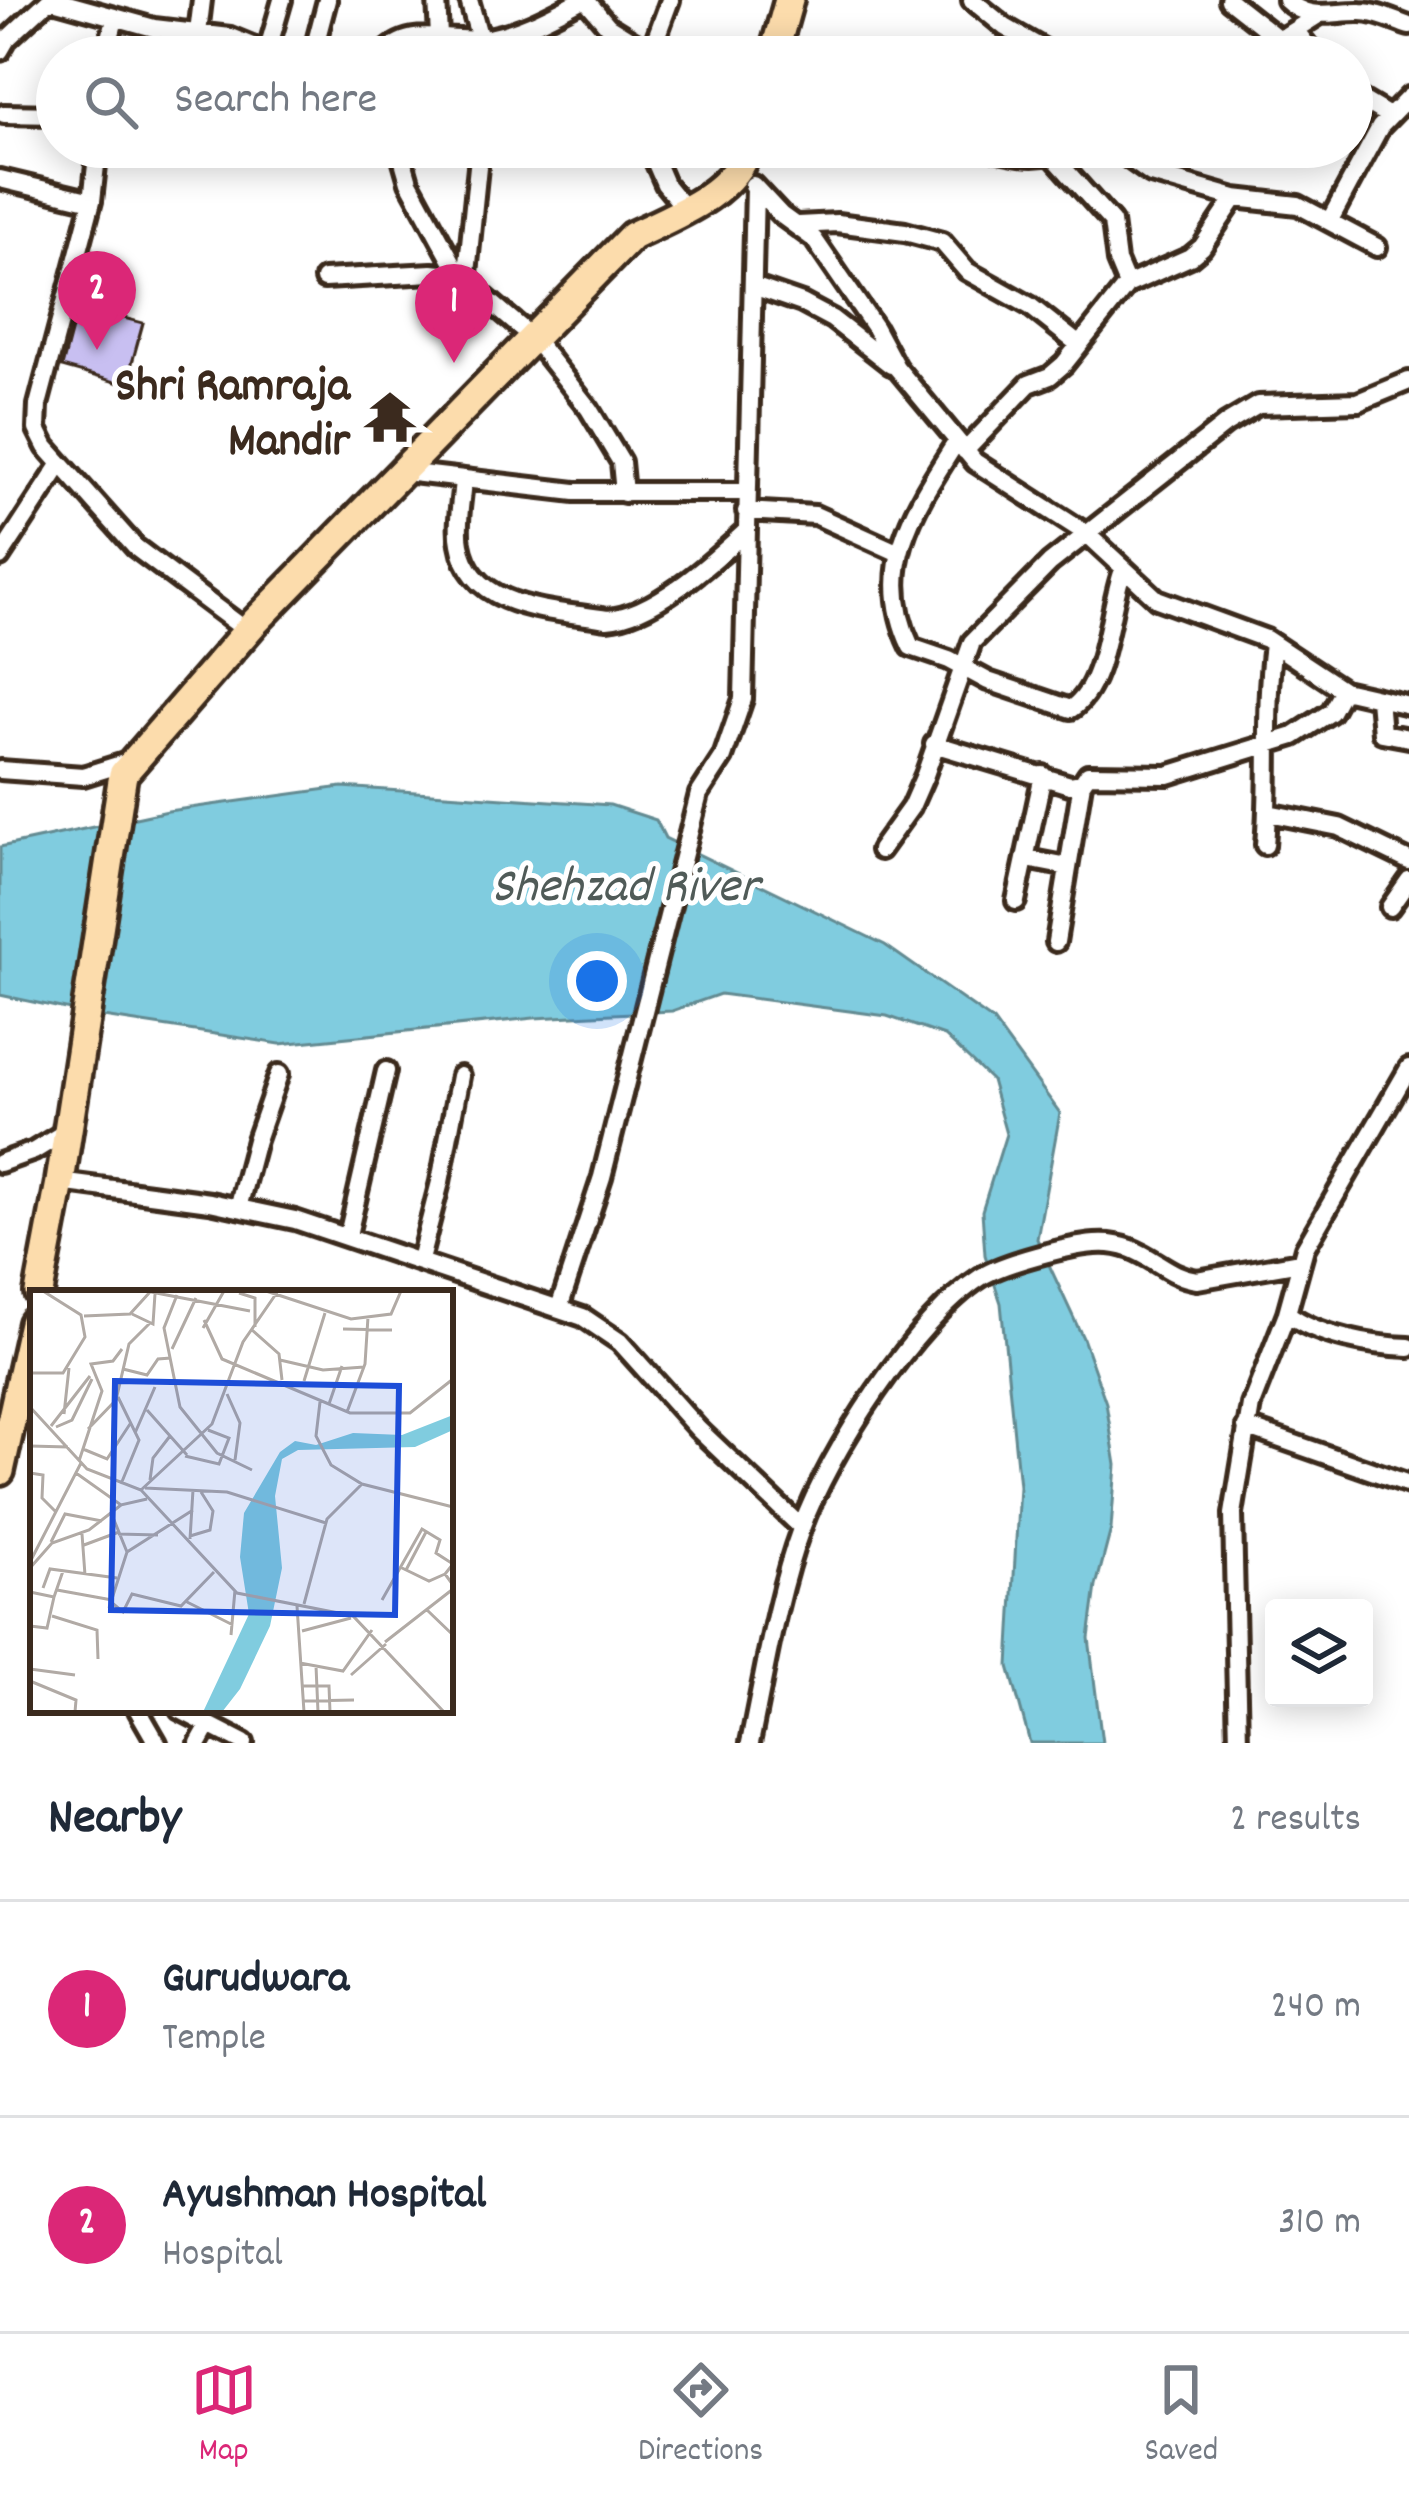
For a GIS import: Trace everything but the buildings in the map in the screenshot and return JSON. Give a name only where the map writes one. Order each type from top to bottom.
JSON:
[{"type":"main road","points":[[783,36],[789,0]]},
{"type":"main road","points":[[40,1290],[130,766],[247,631],[632,236],[686,210],[748,168]]},
{"type":"main road","points":[[0,1471],[30,1336]]},
{"type":"street","points":[[198,33],[202,0]]},
{"type":"street","points":[[276,36],[282,0]]},
{"type":"street","points":[[318,36],[327,0]]},
{"type":"street","points":[[436,0],[439,35]]},
{"type":"street","points":[[469,0],[474,36]]},
{"type":"street","points":[[499,36],[584,0],[622,36]]},
{"type":"street","points":[[656,36],[670,0]]},
{"type":"street","points":[[972,0],[1021,36]]},
{"type":"street","points":[[1229,0],[1288,36],[1321,14]]},
{"type":"street","points":[[1286,0],[1295,9],[1321,14],[1366,12],[1409,26]]},
{"type":"street","points":[[2,42],[57,1],[115,20],[217,36]]},
{"type":"street","points":[[111,36],[115,20]]},
{"type":"street","points":[[427,36],[443,36]]},
{"type":"street","points":[[1373,144],[1389,116],[1409,97]]},
{"type":"street","points":[[1373,106],[1389,116]]},
{"type":"street","points":[[1,114],[36,115]]},
{"type":"street","points":[[96,168],[92,201],[38,405],[37,429],[60,465],[135,547],[247,631]]},
{"type":"street","points":[[405,168],[463,279],[533,338],[590,409],[616,449],[624,493]]},
{"type":"street","points":[[463,279],[477,168]]},
{"type":"street","points":[[658,168],[686,210]]},
{"type":"street","points":[[748,168],[782,215],[814,238],[896,367],[975,463],[1087,534],[1157,598],[1273,644],[1343,689],[1409,705]]},
{"type":"street","points":[[559,1309],[591,1215],[698,794],[723,757],[742,699],[753,286],[748,168]]},
{"type":"street","points":[[1071,168],[1112,222],[1117,261],[1127,285]]},
{"type":"street","points":[[1143,168],[1235,198],[1298,205],[1377,247]]},
{"type":"street","points":[[1330,220],[1360,168]]},
{"type":"street","points":[[0,179],[92,201]]},
{"type":"street","points":[[1123,569],[1111,600],[1092,686],[1071,709],[911,647],[896,607],[899,553],[907,524],[961,446],[1029,384],[1050,376],[1127,285],[1202,248],[1235,198]]},
{"type":"street","points":[[798,225],[837,223],[942,242],[968,271],[1030,306],[1078,344]]},
{"type":"street","points":[[324,279],[432,273],[463,279]]},
{"type":"street","points":[[753,286],[832,319],[896,367]]},
{"type":"street","points":[[880,850],[910,807],[961,669],[979,634],[1050,563],[1226,424],[1258,405],[1358,402],[1409,381]]},
{"type":"street","points":[[0,557],[60,465]]},
{"type":"street","points":[[404,472],[746,502],[815,515],[899,553]]},
{"type":"street","points":[[463,478],[459,544],[467,565],[502,601],[624,618],[706,567],[746,532]]},
{"type":"street","points":[[1265,845],[1266,708],[1273,644]]},
{"type":"street","points":[[1056,942],[1082,784],[1088,774],[1168,775],[1269,743],[1320,722],[1343,689]]},
{"type":"street","points":[[1378,699],[1382,733],[1409,738]]},
{"type":"street","points":[[934,744],[1070,785],[1082,784]]},
{"type":"street","points":[[0,770],[83,776],[130,766]]},
{"type":"street","points":[[1016,902],[1043,776]]},
{"type":"street","points":[[1268,813],[1339,827],[1409,861]]},
{"type":"street","points":[[1027,859],[1068,866]]},
{"type":"street","points":[[1390,907],[1409,880]]},
{"type":"street","points":[[1238,1743],[1233,1514],[1246,1427],[1300,1262],[1409,1069]]},
{"type":"street","points":[[348,1235],[386,1071]]},
{"type":"street","points":[[238,1208],[279,1074]]},
{"type":"street","points":[[420,1260],[460,1076]]},
{"type":"street","points":[[0,1163],[34,1151],[65,1132]]},
{"type":"street","points":[[60,1182],[238,1208],[348,1235],[603,1328],[698,1429],[801,1527]]},
{"type":"street","points":[[750,1743],[801,1527],[826,1474],[870,1403],[919,1336],[955,1297],[985,1274],[1095,1244],[1145,1252],[1196,1280],[1300,1262]]},
{"type":"street","points":[[1287,1313],[1343,1335],[1390,1347],[1409,1346]]},
{"type":"street","points":[[1246,1427],[1409,1484]]},
{"type":"street","points":[[140,1713],[157,1743]]},
{"type":"street","points":[[186,1713],[244,1743]]},
{"type":"street","points":[[199,1743],[209,1725]]},
{"type":"water","name":"Shehzad River","points":[[342,787],[610,805],[656,820],[665,838],[885,945],[993,1021],[1060,1113],[1037,1239],[1083,1338],[1106,1403],[1116,1465],[1111,1529],[1089,1638],[1102,1743],[1030,1743],[1009,1666],[1019,1486],[1001,1303],[985,1255],[982,1211],[1006,1134],[991,1080],[945,1036],[887,1016],[720,994],[672,1011],[534,1018],[280,1044],[103,1017],[0,995],[0,847],[168,811]]},
{"type":"place","name":"Ayushman Hospital","points":[[97,350]]},
{"type":"place","name":"Gurudwara","points":[[454,363]]},
{"type":"place","name":"Shri Ramraja Mandir","points":[[390,417]]}]
